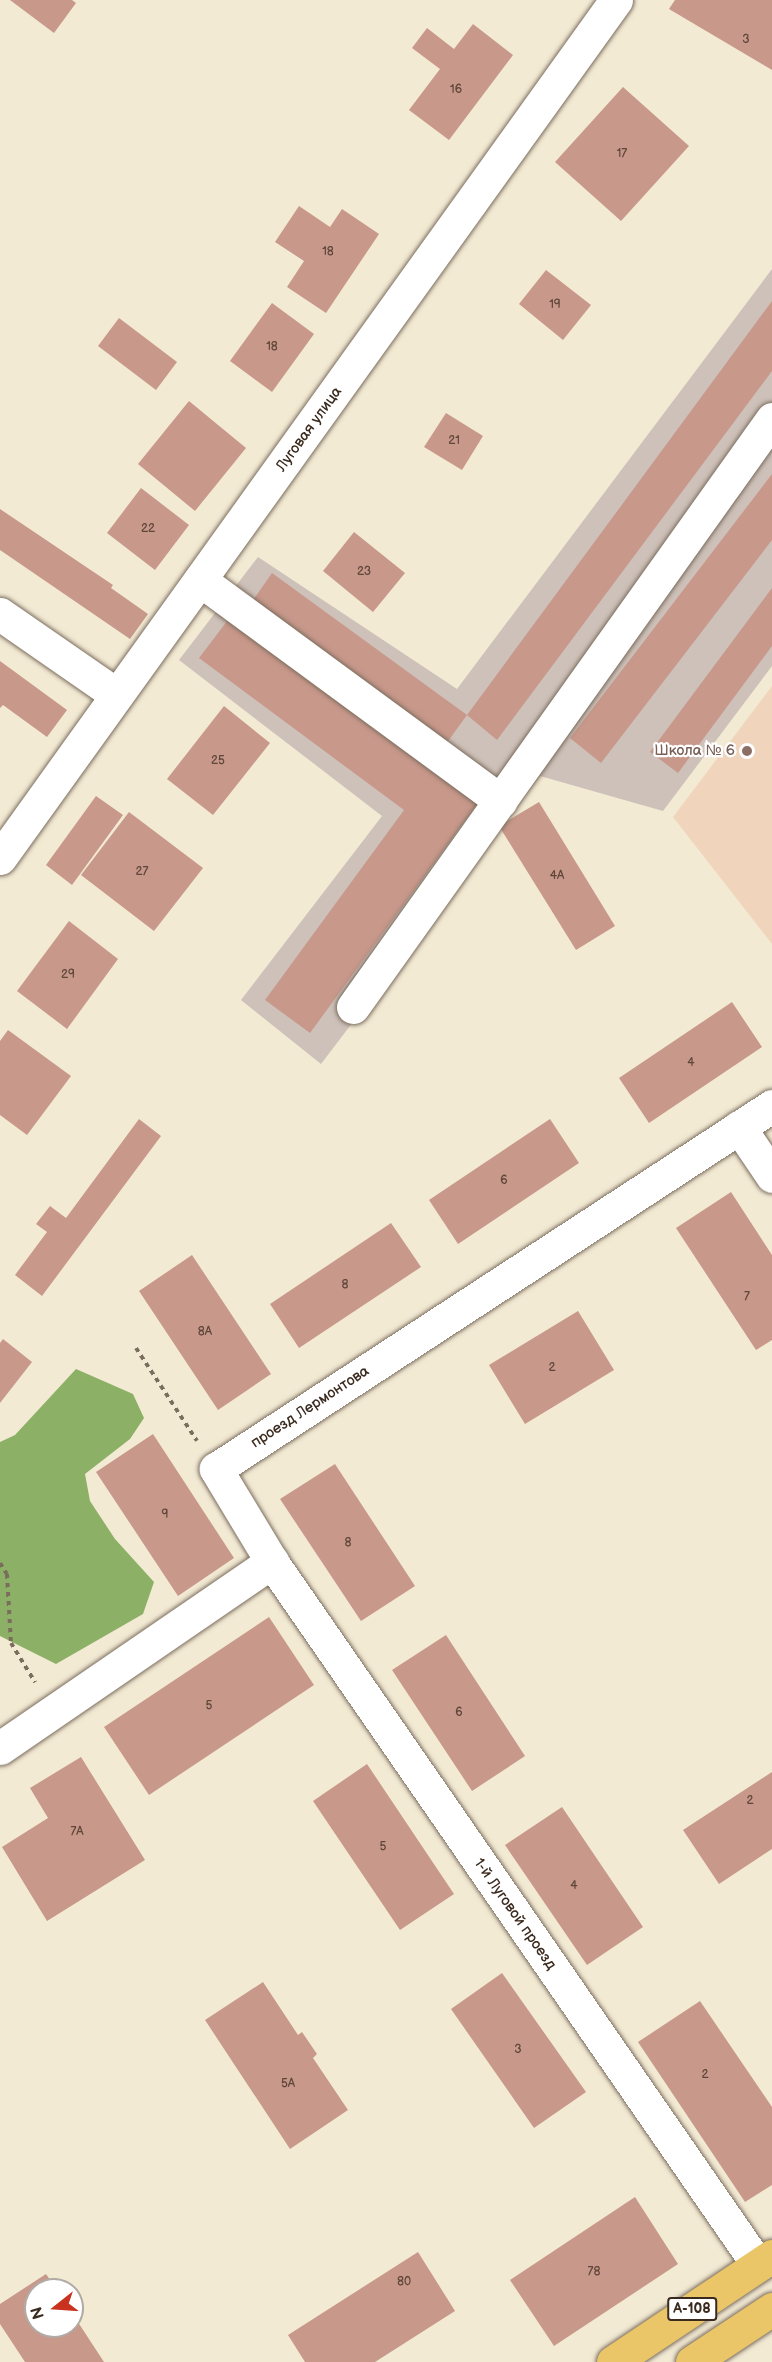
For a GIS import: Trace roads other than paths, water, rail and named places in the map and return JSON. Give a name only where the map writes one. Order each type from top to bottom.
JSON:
[{"type":"highway","name":"А-108","points":[[613,2362],[765,2261]]},
{"type":"highway","name":"А-108","points":[[692,2362],[772,2308]]},
{"type":"street","name":"Луговая улица","points":[[0,858],[616,0]]},
{"type":"street","points":[[353,1007],[772,419]]},
{"type":"street","points":[[200,580],[501,801]]},
{"type":"street","points":[[0,614],[117,695]]},
{"type":"street","name":"проезд Лермонтова","points":[[272,1562],[216,1469],[772,1106]]},
{"type":"street","points":[[739,1127],[772,1176]]},
{"type":"street","points":[[0,1748],[55,1713],[272,1562]]},
{"type":"street","name":"1-й Луговой проезд","points":[[272,1562],[765,2261]]},
{"type":"place","name":"Школа № 6","points":[[747,751]]}]
